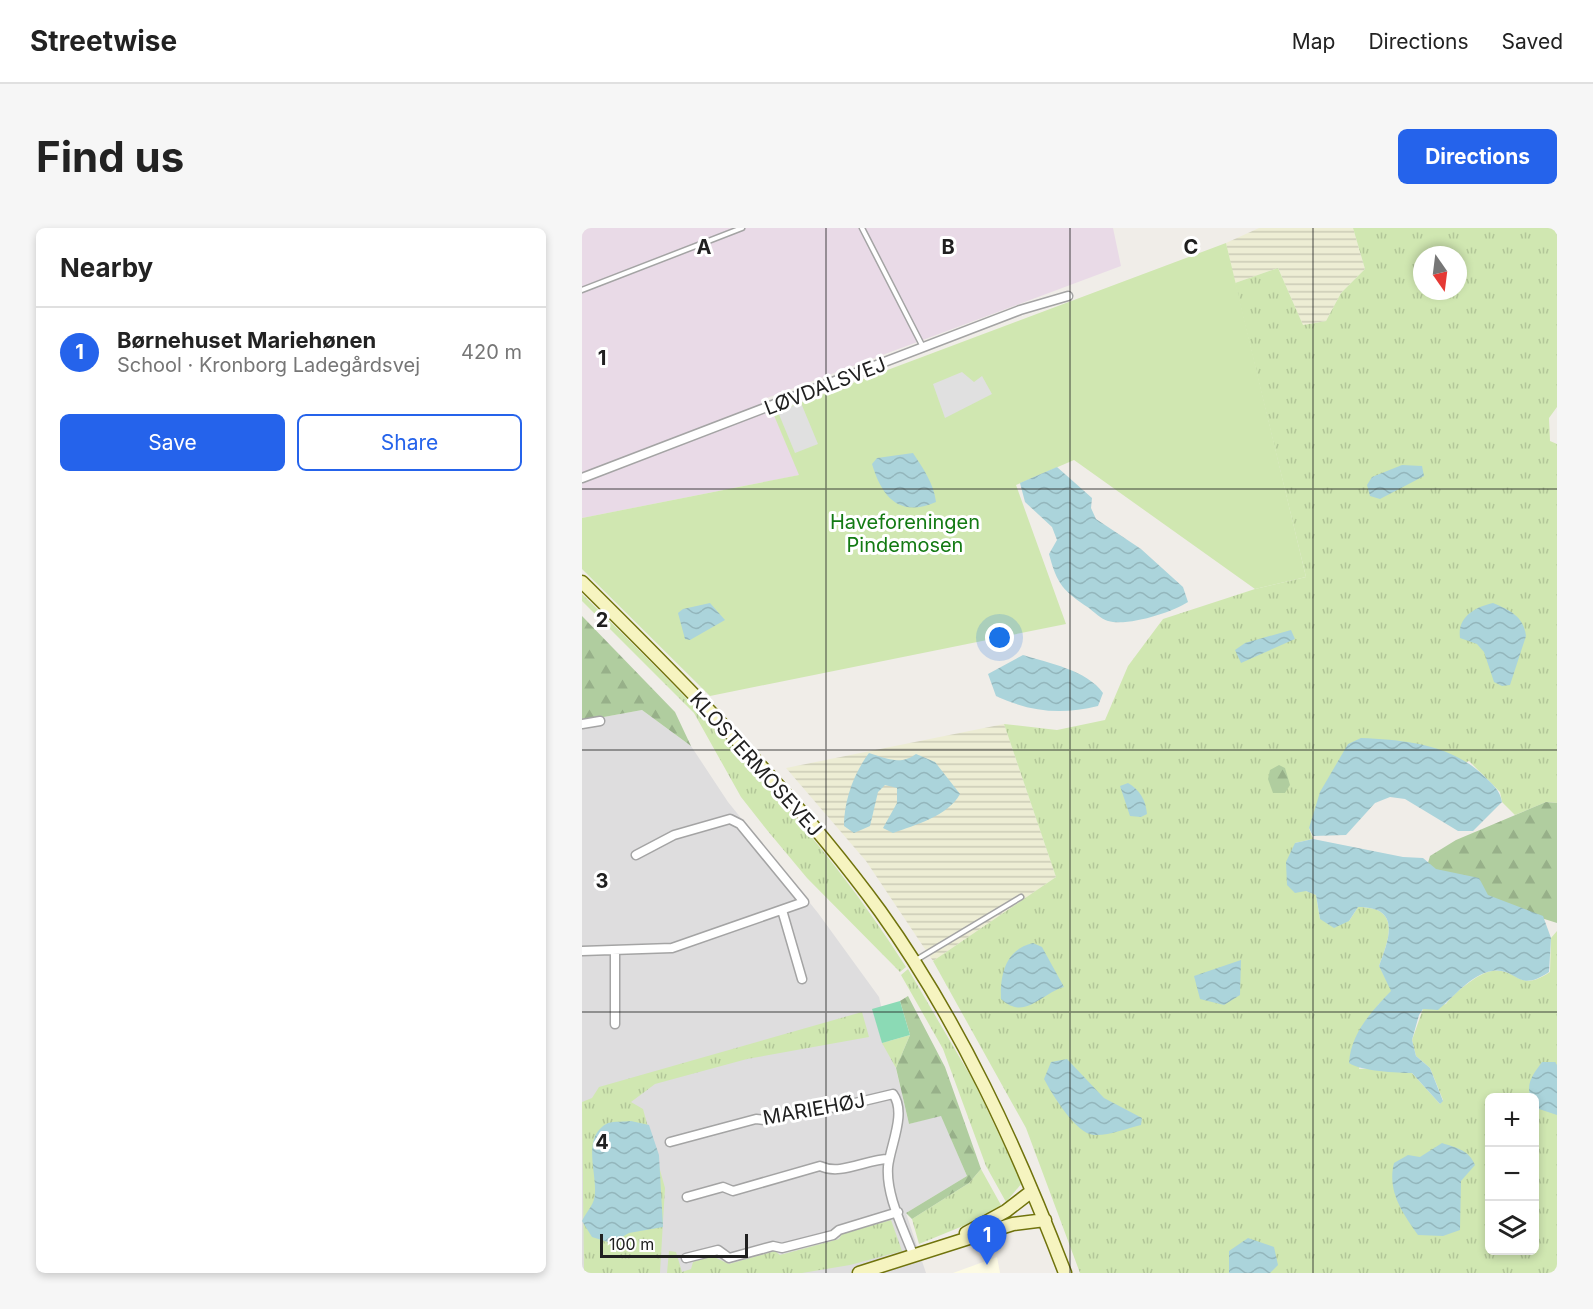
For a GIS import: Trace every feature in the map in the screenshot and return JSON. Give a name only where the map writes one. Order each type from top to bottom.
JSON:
[{"type":"main road","name":"KLOSTERMOSEVEJ","points":[[582,582],[755,758],[835,852],[880,912],[913,962],[987,1090],[1045,1220],[1065,1273]]},
{"type":"main road","points":[[945,1246],[953,1239],[1006,1211],[1032,1191]]},
{"type":"main road","points":[[859,1273],[874,1271],[1013,1224],[1045,1220]]},
{"type":"street","name":"LØVDALSVEJ","points":[[582,478],[1020,310],[1068,296]]},
{"type":"street","points":[[582,724],[600,721]]},
{"type":"street","points":[[582,951],[672,948],[804,902],[740,824],[730,819],[674,835],[636,855]]},
{"type":"street","points":[[782,910],[802,979]]},
{"type":"street","points":[[615,951],[615,1024]]},
{"type":"street","name":"MARIEHØJ","points":[[670,1142],[756,1119],[765,1120],[823,1105],[834,1108],[893,1094],[897,1100],[897,1115],[889,1159],[890,1190],[914,1257]]},
{"type":"street","points":[[687,1197],[723,1187],[733,1191],[820,1166],[831,1171],[877,1159],[889,1159]]},
{"type":"street","points":[[686,1258],[706,1258],[718,1250],[729,1258],[773,1246],[782,1248],[833,1235],[839,1230],[898,1212]]},
{"type":"lane","points":[[582,290],[742,228]]},
{"type":"lane","points":[[862,228],[923,348]]},
{"type":"lane","points":[[913,962],[1021,897]]},
{"type":"shaded area","points":[[582,228],[1113,228],[1121,266],[767,398],[800,475],[582,518]]},
{"type":"shaded area","points":[[962,372],[974,382],[982,376],[992,394],[945,418],[933,384]]},
{"type":"shaded area","points":[[801,403],[818,444],[795,453],[778,412]]},
{"type":"shaded area","points":[[642,710],[691,746],[728,802],[818,913],[879,997],[909,1124],[941,1115],[967,1176],[906,1213],[926,1273],[582,1273],[582,721]]},
{"type":"shaded area","points":[[997,1257],[1000,1273],[953,1273]]},
{"type":"green space","points":[[1259,228],[1353,228],[1365,269],[1341,293],[1326,321],[1303,325],[1278,268],[1235,283],[1226,243]]},
{"type":"green space","points":[[1353,228],[1557,228],[1557,407],[1549,418],[1550,441],[1557,444],[1557,803],[1546,802],[1515,815],[1502,802],[1500,792],[1469,761],[1309,828],[1313,839],[1295,843],[1306,891],[1316,895],[1320,919],[1349,921],[1358,907],[1372,908],[1381,912],[1389,926],[1379,966],[1392,991],[1378,1005],[1359,1069],[1376,1068],[1412,1073],[1440,1104],[1443,1100],[1430,1068],[1416,1056],[1412,1040],[1423,1009],[1446,1004],[1467,984],[1480,975],[1492,971],[1500,971],[1531,981],[1550,972],[1551,938],[1557,931],[1557,1273],[1080,1273],[1026,1128],[933,961],[1056,877],[1004,724],[1057,730],[1105,720],[1128,666],[1163,619],[1255,589],[1306,577],[1235,283],[1278,268],[1303,325],[1326,321],[1341,293],[1365,269]]},
{"type":"green space","name":"Haveforeningen Pindemosen","points":[[1226,243],[1306,577],[1255,589],[1074,460],[1016,485],[1066,624],[710,696],[582,569],[582,518],[799,475],[773,413]]},
{"type":"green space","points":[[582,594],[670,681],[755,771],[834,866],[906,967],[900,972],[807,878],[741,797],[694,713],[582,601]]},
{"type":"green space","points":[[582,616],[675,712],[691,746],[642,710],[582,721]]},
{"type":"green space","points":[[1004,724],[1056,877],[933,961],[866,861],[786,768]]},
{"type":"green space","points":[[1279,765],[1285,768],[1290,785],[1285,793],[1273,793],[1268,779],[1270,770]]},
{"type":"green space","points":[[1546,802],[1557,803],[1557,923],[1423,880],[1430,856],[1456,840]]},
{"type":"green space","points":[[908,969],[974,1082],[1022,1183],[1006,1202],[986,1166],[943,1049],[901,975]]},
{"type":"green space","points":[[908,996],[945,1067],[981,1169],[969,1183],[912,1219],[906,1213],[967,1176],[941,1116],[909,1124],[896,1068],[910,1035],[900,1001]]},
{"type":"green space","points":[[900,1001],[910,1035],[882,1043],[872,1009]]},
{"type":"green space","points":[[862,1012],[869,1037],[747,1059],[655,1084],[631,1102],[643,1109],[665,1188],[660,1273],[584,1273],[582,1102],[592,1098],[599,1087]]},
{"type":"green space","points":[[910,1035],[896,1068],[882,1043]]},
{"type":"green space","points":[[981,1169],[1001,1205],[980,1219],[919,1244],[912,1219],[969,1183]]},
{"type":"green space","points":[[891,1220],[902,1251],[850,1265],[802,1273],[667,1273],[669,1251],[676,1252],[682,1272],[691,1269],[693,1262],[712,1256],[729,1264],[775,1251],[780,1255],[839,1239],[842,1234]]},
{"type":"water","points":[[913,453],[924,470],[936,502],[923,506],[902,506],[887,495],[872,464],[877,458]]},
{"type":"water","points":[[1402,465],[1422,466],[1424,476],[1380,499],[1370,496],[1367,485],[1372,477]]},
{"type":"water","points":[[1057,467],[1092,498],[1091,508],[1096,519],[1141,549],[1183,587],[1188,602],[1150,618],[1126,622],[1108,621],[1073,597],[1062,586],[1049,554],[1057,540],[1052,527],[1025,502],[1020,483]]},
{"type":"water","points":[[710,603],[725,620],[690,640],[685,639],[678,613],[683,609]]},
{"type":"water","points":[[1493,603],[1515,615],[1525,629],[1526,636],[1510,685],[1502,686],[1494,682],[1484,652],[1477,644],[1460,638],[1461,624],[1464,619],[1474,610]]},
{"type":"water","points":[[1291,630],[1295,639],[1241,663],[1235,650],[1245,643]]},
{"type":"water","points":[[1023,655],[1066,668],[1087,678],[1103,693],[1098,706],[1059,711],[1034,709],[996,696],[988,674]]},
{"type":"water","points":[[1361,738],[1411,742],[1442,750],[1471,765],[1498,791],[1502,802],[1473,831],[1458,831],[1405,799],[1390,797],[1375,803],[1346,835],[1313,836],[1309,828],[1320,792],[1348,744]]},
{"type":"water","points":[[869,753],[899,760],[916,754],[935,762],[960,794],[955,802],[939,814],[893,833],[883,828],[897,803],[897,788],[885,785],[878,792],[870,826],[854,833],[844,826],[846,806],[854,778]]},
{"type":"water","points":[[1128,783],[1139,792],[1143,800],[1147,814],[1141,817],[1130,816],[1120,786]]},
{"type":"water","points":[[1313,839],[1403,857],[1423,858],[1436,869],[1479,878],[1488,895],[1543,916],[1551,938],[1549,972],[1530,981],[1500,971],[1484,973],[1470,981],[1438,1010],[1423,1009],[1419,1015],[1412,1040],[1416,1056],[1430,1068],[1443,1101],[1440,1104],[1412,1073],[1370,1070],[1349,1063],[1354,1042],[1363,1024],[1391,991],[1379,966],[1389,926],[1381,912],[1372,908],[1358,907],[1349,921],[1334,928],[1320,919],[1316,895],[1306,891],[1295,893],[1287,885],[1286,862],[1295,843]]},
{"type":"water","points":[[1033,943],[1042,947],[1064,987],[1025,1007],[1010,1005],[1001,999],[1006,964],[1016,951]]},
{"type":"water","points":[[1241,960],[1240,995],[1224,1005],[1200,999],[1194,976]]},
{"type":"water","points":[[1067,1059],[1104,1098],[1142,1118],[1141,1125],[1094,1135],[1087,1133],[1072,1121],[1044,1079],[1051,1062]]},
{"type":"water","points":[[1542,1062],[1555,1062],[1557,1065],[1557,1115],[1539,1109],[1539,1093],[1529,1093],[1531,1079]]},
{"type":"water","points":[[631,1121],[649,1125],[659,1155],[663,1227],[629,1233],[611,1243],[592,1237],[582,1221],[595,1197],[593,1145],[595,1136],[608,1123]]},
{"type":"water","points":[[1442,1143],[1466,1153],[1475,1165],[1461,1181],[1460,1230],[1443,1236],[1418,1235],[1394,1192],[1392,1173],[1394,1163],[1408,1155],[1420,1157]]},
{"type":"water","points":[[1248,1238],[1274,1247],[1278,1265],[1270,1273],[1229,1273],[1229,1251]]},
{"type":"place","name":"Børnehuset Mariehønen","points":[[987,1265]]}]
